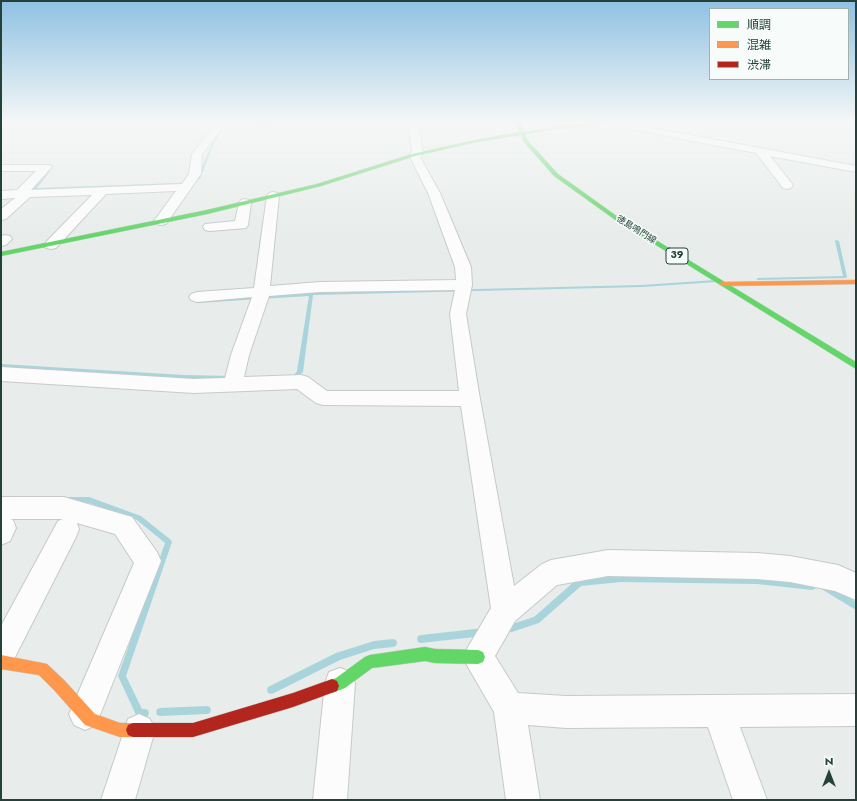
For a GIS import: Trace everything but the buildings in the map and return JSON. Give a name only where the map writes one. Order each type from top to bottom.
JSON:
[{"type":"street","points":[[162,221],[195,174],[196,160]]},
{"type":"street","points":[[1,254],[50,245],[319,186],[399,160]]},
{"type":"street","points":[[419,160],[443,214],[463,267],[464,285],[458,314],[470,399],[505,611]]},
{"type":"street","name":"徳島鳴門線","points":[[543,160],[556,175],[616,218],[856,366]]},
{"type":"street","points":[[767,160],[787,185]]},
{"type":"street","points":[[807,160],[856,170]]},
{"type":"street","points":[[1,168],[46,167],[24,194],[1,216]]},
{"type":"street","points":[[1,195],[186,187]]},
{"type":"street","points":[[50,245],[103,190]]},
{"type":"street","points":[[233,384],[240,355],[261,296],[273,196]]},
{"type":"street","points":[[210,228],[241,225],[245,203]]},
{"type":"street","points":[[723,284],[856,282]]},
{"type":"street","points":[[197,297],[261,296],[320,287],[464,285]]},
{"type":"street","points":[[1,374],[194,386],[300,382],[323,398],[470,399]]},
{"type":"street","points":[[2,523],[64,508],[123,525],[148,561],[85,714]]},
{"type":"street","points":[[1,655],[67,529]]},
{"type":"street","points":[[478,657],[505,611],[550,572],[608,563],[757,566],[790,569],[838,578],[856,588]]},
{"type":"street","points":[[1,662],[42,669],[90,720],[120,730],[193,730],[292,700],[340,683],[370,662],[425,654],[434,656],[478,657]]},
{"type":"street","points":[[478,657],[509,708],[523,800]]},
{"type":"street","points":[[330,800],[340,683]]},
{"type":"street","points":[[509,708],[566,712],[856,710]]},
{"type":"street","points":[[719,711],[750,800]]},
{"type":"street","points":[[118,800],[139,730]]},
{"type":"waterway","points":[[49,170],[34,189],[180,184],[199,178],[206,160]]},
{"type":"waterway","points":[[758,279],[845,277],[837,241]]},
{"type":"waterway","points":[[311,294],[642,286],[715,281]]},
{"type":"waterway","points":[[198,302],[311,294]]},
{"type":"waterway","points":[[291,377],[295,377],[300,372],[311,294]]},
{"type":"waterway","points":[[1,366],[184,377],[232,378]]},
{"type":"waterway","points":[[67,500],[89,500],[139,518],[169,542],[122,676],[140,714],[145,713]]},
{"type":"waterway","points":[[504,629],[512,628],[536,620],[579,583],[621,578],[757,580],[812,586]]},
{"type":"waterway","points":[[826,587],[856,606]]},
{"type":"waterway","points":[[421,639],[484,632]]},
{"type":"waterway","points":[[271,690],[339,656],[374,645],[393,643]]},
{"type":"waterway","points":[[160,712],[207,710]]},
{"type":"traffic: fast","points":[[1,254],[207,212],[319,185],[397,160]]},
{"type":"traffic: fast","points":[[543,160],[556,175],[616,218],[856,366]]},
{"type":"traffic: fast","points":[[332,686],[340,683],[370,662],[425,654],[435,656],[478,657]]},
{"type":"traffic: slow","points":[[723,284],[856,282]]},
{"type":"traffic: slow","points":[[1,662],[42,669],[59,685],[90,720],[120,730],[133,730]]},
{"type":"traffic: jam","points":[[133,730],[193,730],[293,700],[332,686]]}]
